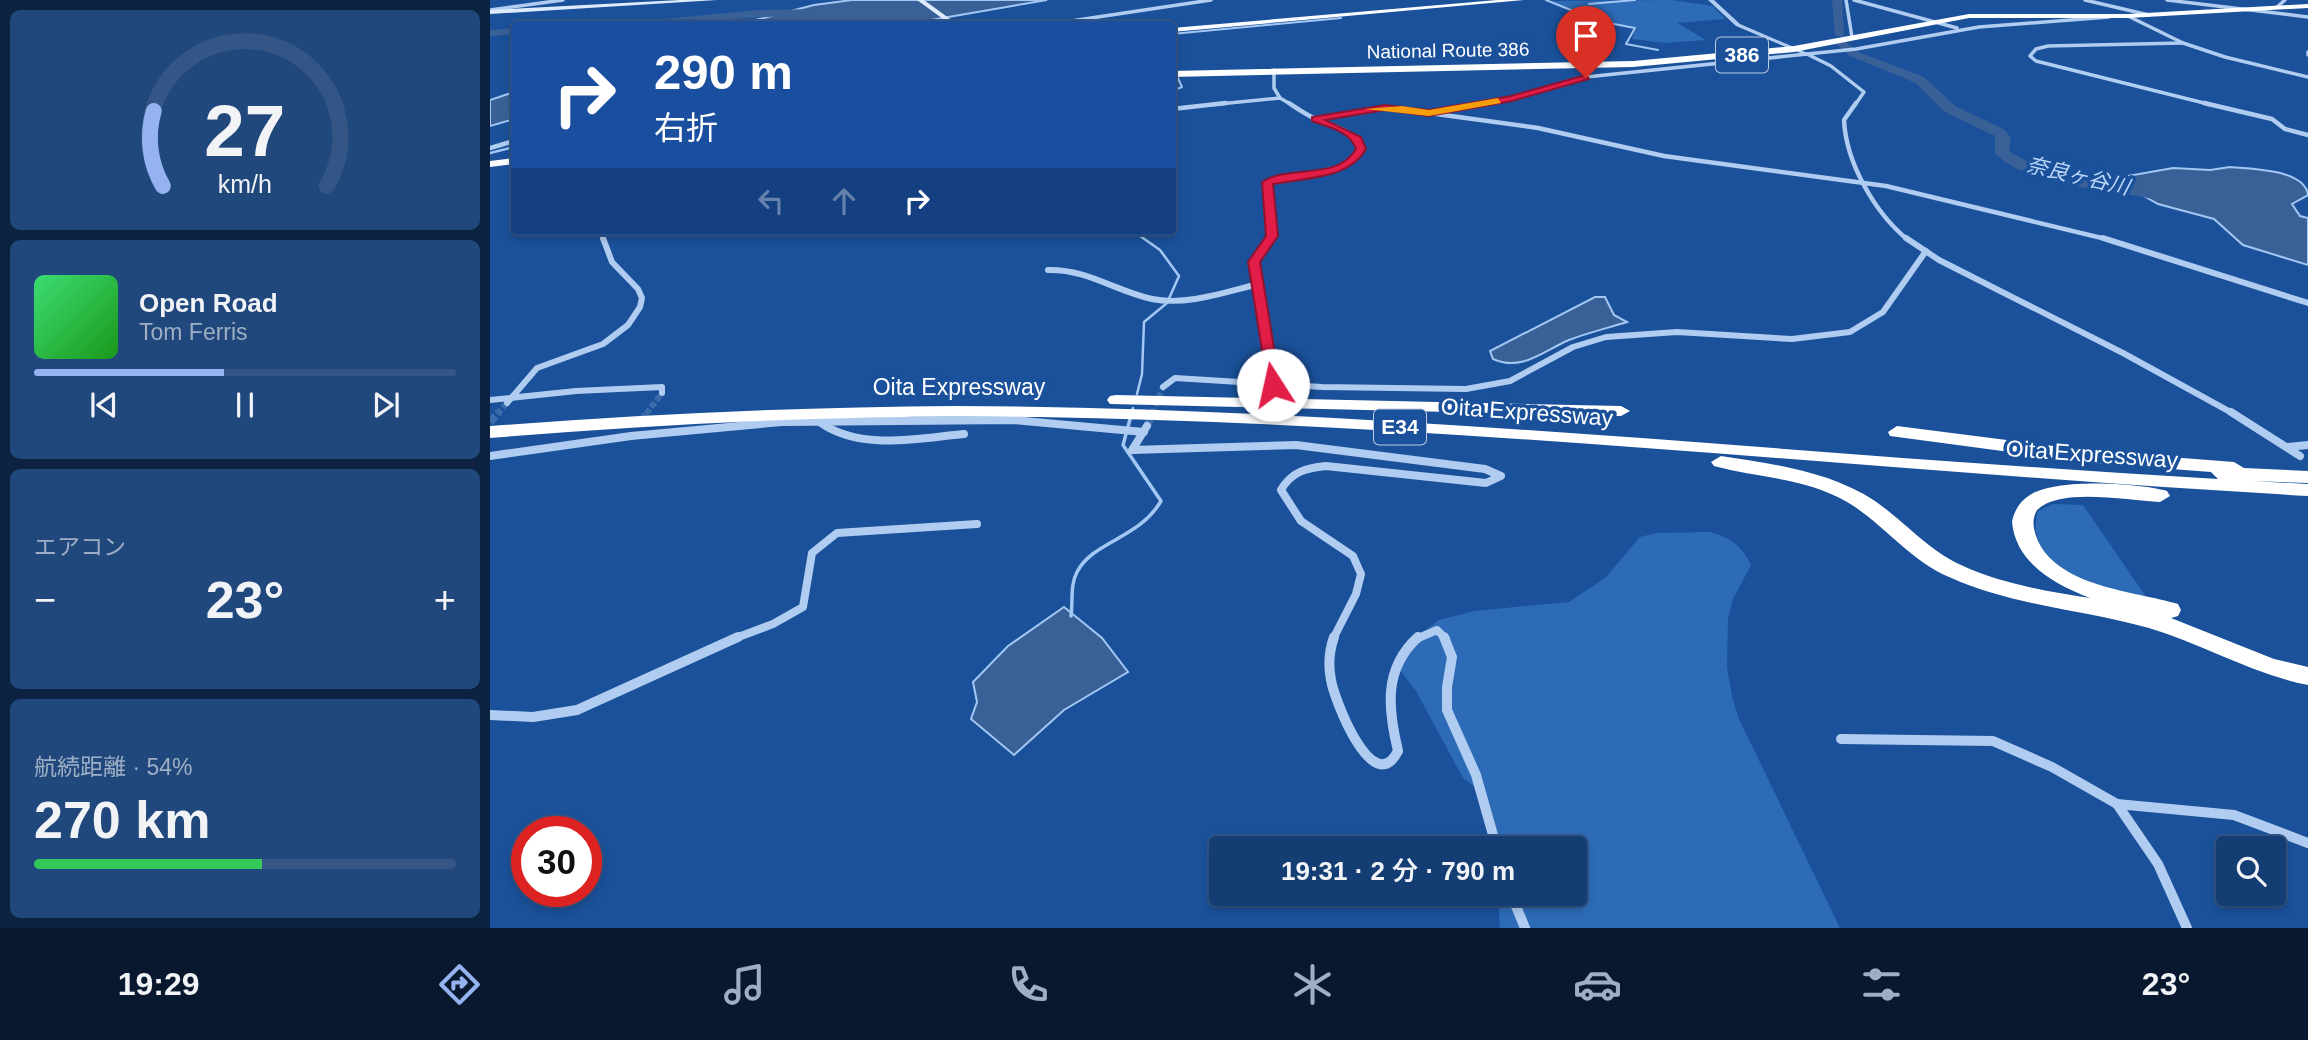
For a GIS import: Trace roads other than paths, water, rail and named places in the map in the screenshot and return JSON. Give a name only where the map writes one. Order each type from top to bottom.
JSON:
[{"type":"highway","name":"National Route 386","points":[[1176,74],[1717,60],[1933,22],[1983,16],[2111,17],[2308,6]]},
{"type":"highway","points":[[490,164],[511,161]]},
{"type":"highway","points":[[1108,400],[1621,411]]},
{"type":"highway","name":"Oita Expressway","points":[[490,421],[807,401],[1108,400],[1316,409],[1998,459],[2306,468]]},
{"type":"highway","name":"Oita Expressway","points":[[490,432],[694,418],[915,410],[1120,413],[1320,422],[2020,474],[2308,491]]},
{"type":"highway","points":[[1320,422],[1600,447],[1723,462],[1801,475],[1868,506],[1927,555],[1981,582],[2157,622],[2246,659],[2308,676]]},
{"type":"highway","points":[[1897,432],[2092,457],[2306,468]]},
{"type":"highway","points":[[2170,610],[2091,592],[2045,564],[2023,531],[2022,518],[2029,506],[2040,498],[2081,493],[2308,499]]},
{"type":"main road","points":[[490,12],[714,0]]},
{"type":"main road","points":[[920,0],[950,21]]},
{"type":"main road","points":[[1176,30],[1521,0]]},
{"type":"street","points":[[490,12],[563,0]]},
{"type":"street","points":[[644,4],[678,0]]},
{"type":"street","points":[[1071,21],[1211,0]]},
{"type":"street","points":[[1711,0],[1738,25],[1831,66],[1864,92],[1848,113],[1843,129],[1847,146],[1880,212],[1899,232],[1926,251],[2213,400],[2287,447],[2306,468]]},
{"type":"street","points":[[1846,0],[1852,37]]},
{"type":"street","points":[[1854,0],[1961,29]]},
{"type":"street","points":[[2085,0],[2151,15]]},
{"type":"street","points":[[2167,0],[2308,17]]},
{"type":"street","points":[[2277,7],[2287,0]]},
{"type":"street","points":[[2128,16],[2183,43],[2308,77]]},
{"type":"street","points":[[1429,113],[1512,98],[1586,78],[1662,71],[1717,60],[1856,49],[1961,29],[2111,17]]},
{"type":"street","points":[[2183,43],[2140,43],[2129,47],[2048,46],[2036,49],[2030,56],[2036,61],[2080,71],[2115,83],[2272,120],[2285,128],[2308,135]]},
{"type":"street","points":[[1273,385],[1254,262],[1272,236],[1268,182],[1340,168],[1355,160],[1361,149],[1357,139],[1350,133],[1315,119],[1280,98],[1274,88],[1274,70]]},
{"type":"street","points":[[1176,109],[1280,98]]},
{"type":"street","points":[[1315,119],[1385,107],[1538,128],[1664,156],[1867,183],[1966,202],[2060,226],[2308,303]]},
{"type":"street","points":[[490,148],[511,142]]},
{"type":"street","points":[[509,400],[537,368],[585,353],[615,336],[640,307],[642,298],[638,289],[612,262],[602,235]]},
{"type":"street","points":[[1163,387],[1175,378],[1273,385],[1466,389],[1510,381],[1573,347],[1606,337],[1677,332],[1792,339],[1850,332],[1882,313],[1926,251]]},
{"type":"street","points":[[1048,270],[1086,272],[1141,297],[1174,301],[1259,284]]},
{"type":"street","points":[[490,400],[649,387],[662,387],[662,393]]},
{"type":"street","points":[[490,456],[732,425],[1014,420],[1142,430],[1132,450],[1296,445],[1392,455],[1485,469],[1501,476],[1496,481],[1486,483],[1326,466],[1304,468],[1286,478],[1281,490],[1292,512],[1312,531],[1353,556],[1356,568],[1361,574],[1361,587],[1336,628],[1327,665],[1332,692],[1361,751],[1373,761],[1389,763],[1395,759],[1398,751],[1389,692],[1406,649],[1415,636],[1437,630],[1449,639],[1454,652],[1447,682],[1447,709],[1476,775],[1493,836]]},
{"type":"street","points":[[821,423],[830,432],[855,438],[964,435]]},
{"type":"street","points":[[631,436],[637,426]]},
{"type":"street","points":[[2287,447],[2308,444]]},
{"type":"street","points":[[490,715],[533,717],[577,710],[709,648],[773,624],[803,607],[812,553],[837,533],[977,524]]},
{"type":"street","points":[[1841,739],[1993,741],[2040,761],[2117,804],[2234,815],[2308,843]]},
{"type":"street","points":[[2117,804],[2158,863],[2187,928]]},
{"type":"street","points":[[1516,906],[1525,928]]},
{"type":"waterway","points":[[1546,0],[1598,21],[1635,28],[1626,44],[1658,50]]},
{"type":"waterway","points":[[1589,4],[1635,0]]},
{"type":"waterway","name":"奈良ヶ谷川","points":[[1837,0],[1840,35]]},
{"type":"waterway","points":[[674,21],[757,13],[818,12]]},
{"type":"waterway","points":[[1176,34],[1341,18]]},
{"type":"waterway","points":[[490,33],[511,31]]},
{"type":"waterway","name":"奈良ヶ谷川","points":[[1841,43],[1854,54],[1920,80],[1950,109],[2000,133],[2004,139],[2002,153],[2017,163],[2055,176],[2157,195]]},
{"type":"waterway","points":[[1176,89],[1182,87],[1177,76]]},
{"type":"waterway","points":[[490,153],[511,148]]},
{"type":"waterway","points":[[1137,394],[1142,374],[1144,322],[1167,303],[1179,276],[1160,250],[1139,235]]},
{"type":"waterway","points":[[1131,414],[1133,408]]},
{"type":"waterway","points":[[1071,616],[1073,582],[1084,562],[1141,524],[1161,501],[1123,445],[1132,412]]},
{"type":"tunnel","points":[[1152,414],[1163,387]]},
{"type":"tunnel","points":[[646,414],[662,393]]},
{"type":"tunnel","points":[[497,414],[507,403]]},
{"type":"tunnel","points":[[490,422],[499,412]]},
{"type":"tunnel","points":[[641,421],[648,412]]},
{"type":"tunnel","points":[[1147,426],[1153,412]]}]
